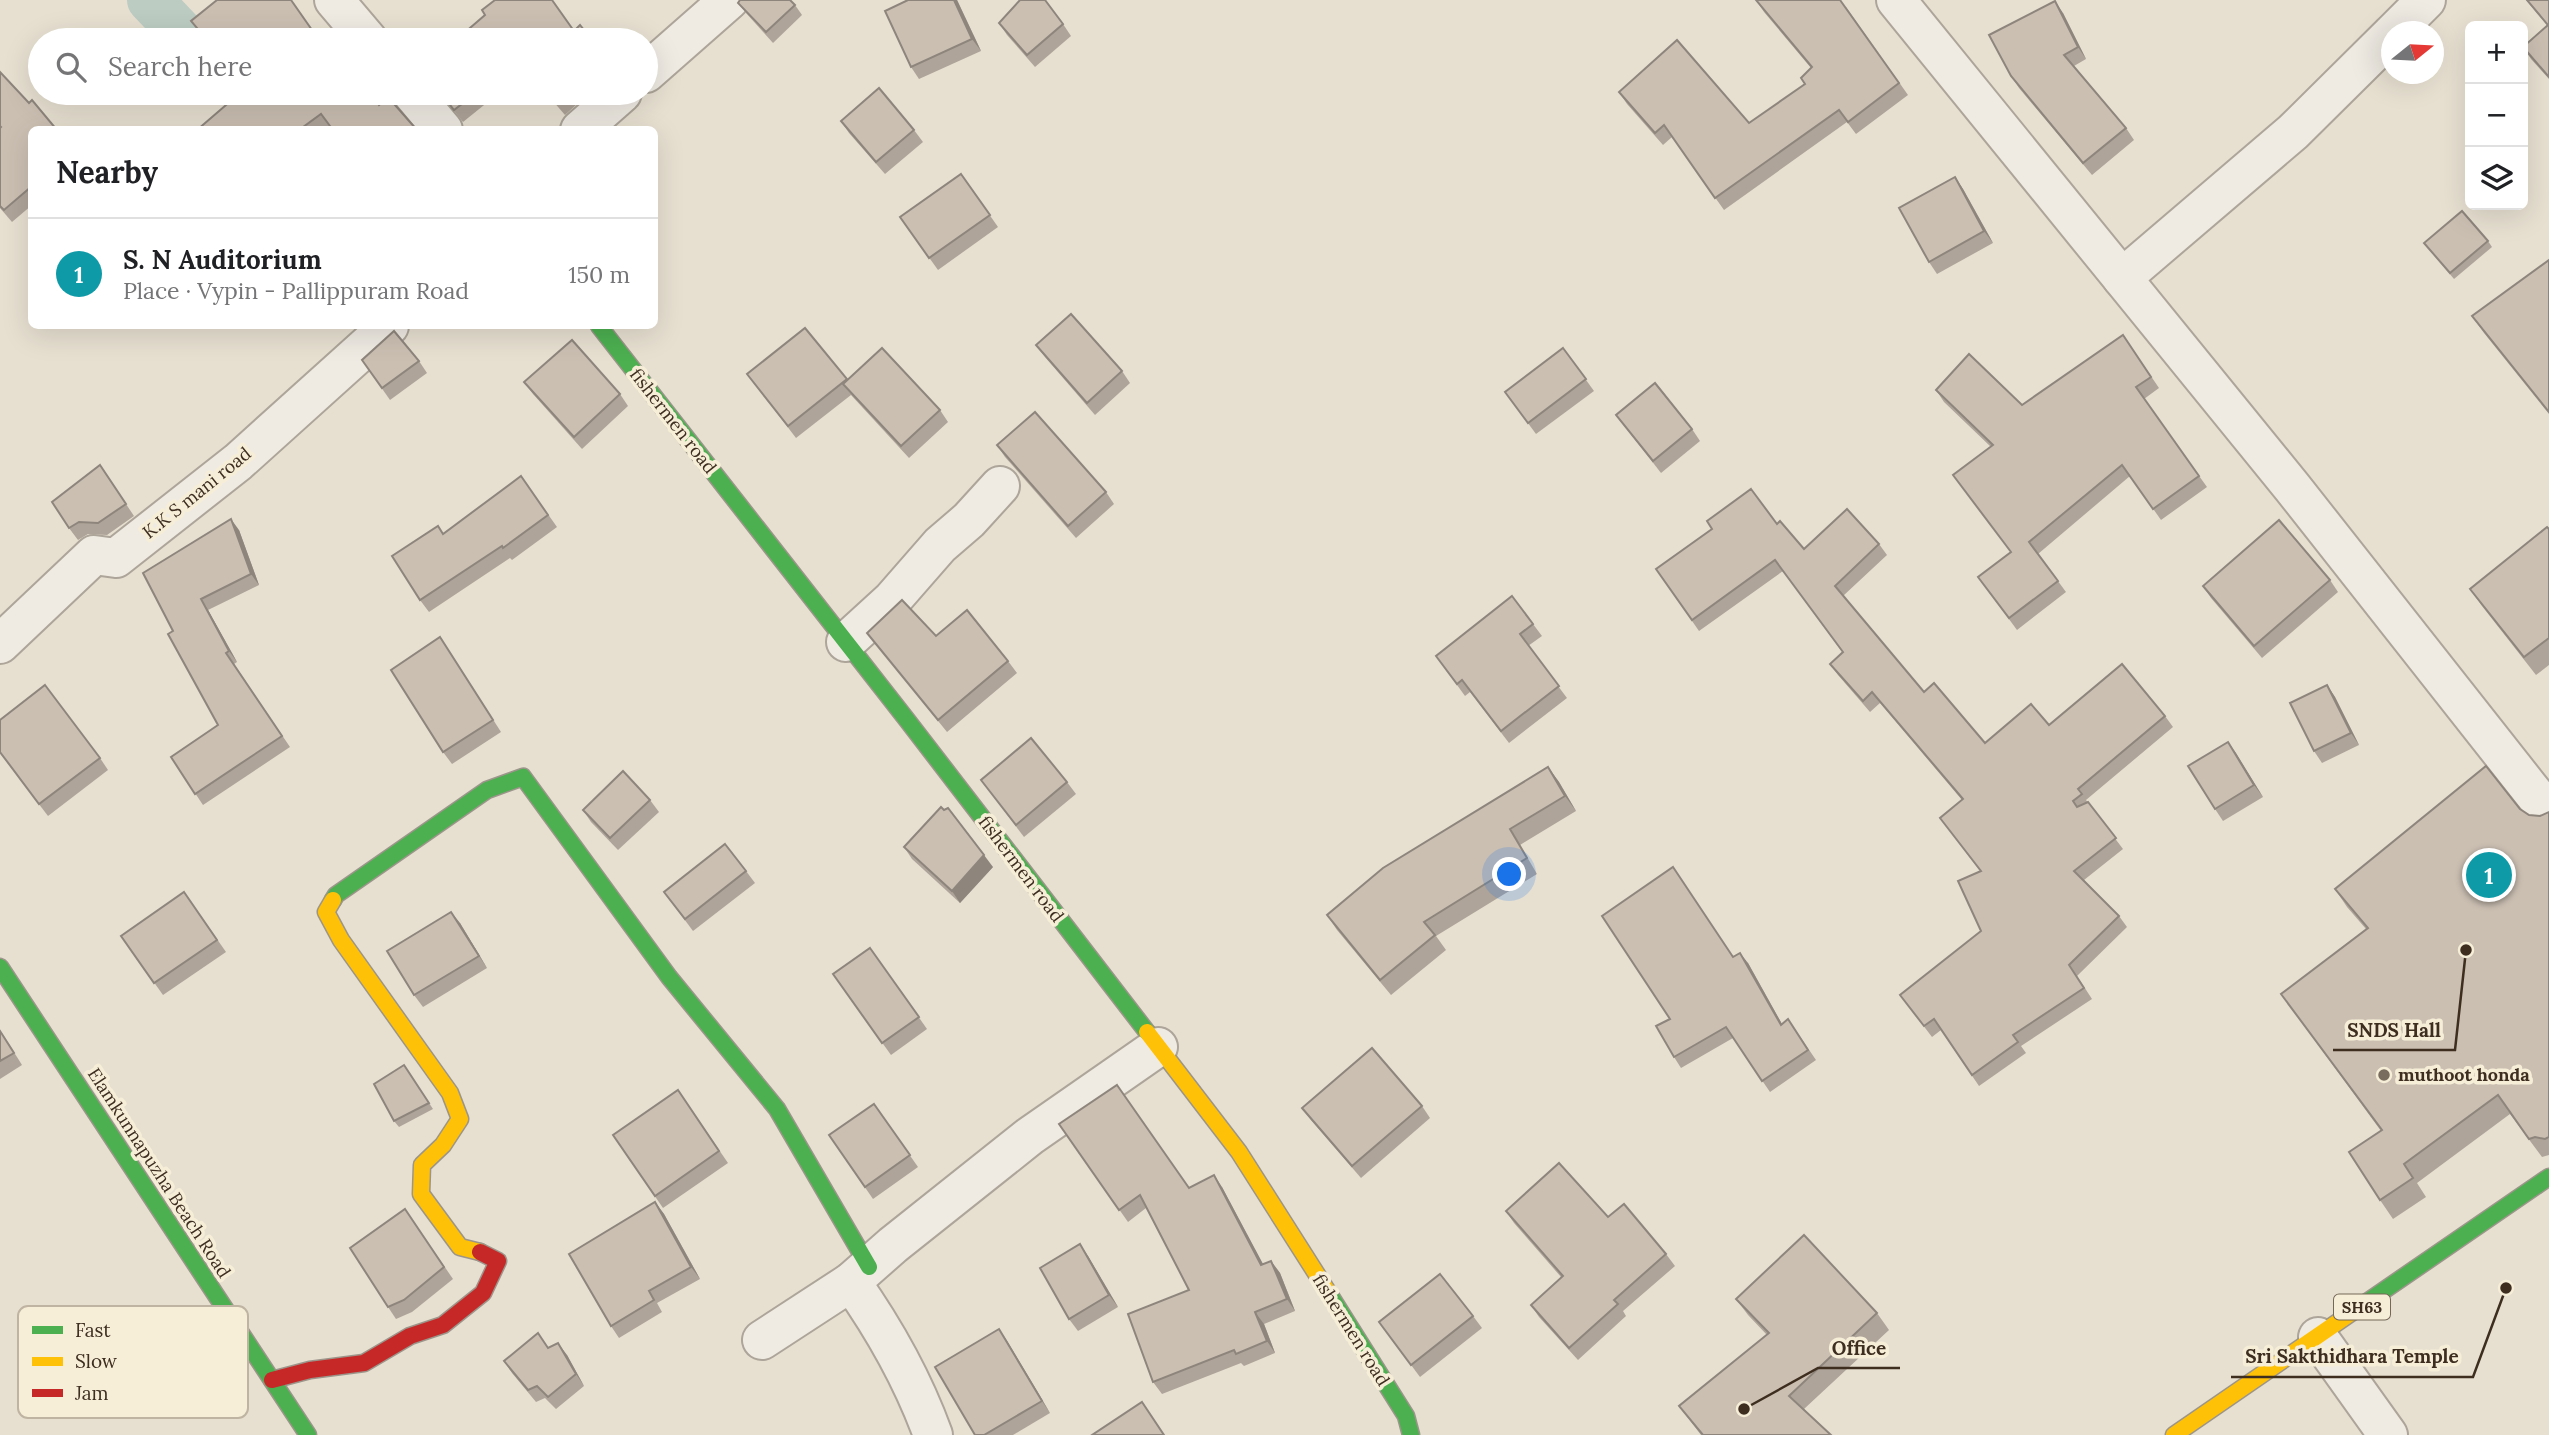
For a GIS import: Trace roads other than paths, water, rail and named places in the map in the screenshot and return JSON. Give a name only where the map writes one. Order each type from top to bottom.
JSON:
[{"type":"street","points":[[334,0],[358,28]]},
{"type":"street","points":[[658,63],[730,0]]},
{"type":"street","points":[[1896,0],[2292,487],[2549,813]]},
{"type":"street","points":[[2405,21],[2426,0]]},
{"type":"street","points":[[2122,278],[2293,132],[2381,45]]},
{"type":"street","points":[[422,105],[440,126]]},
{"type":"street","points":[[585,126],[608,105]]},
{"type":"street","name":"K.K S mani road","points":[[0,644],[94,555],[116,558],[238,462],[386,329]]},
{"type":"street","name":"fishermen road","points":[[600,329],[846,642],[1239,1153],[1406,1416],[1410,1435]]},
{"type":"street","points":[[846,642],[892,600],[940,545],[969,520],[1000,486]]},
{"type":"street","points":[[272,1380],[310,1370],[364,1363],[410,1336],[443,1325],[483,1293],[498,1261],[481,1252],[460,1247],[421,1194],[422,1165],[443,1145],[460,1119],[450,1093],[341,940],[326,912],[336,895],[487,790],[523,777],[669,977],[777,1108],[860,1275],[870,1308],[912,1383],[933,1435]]},
{"type":"street","name":"Elamkunnapuzha Beach Road","points":[[0,967],[223,1306]]},
{"type":"street","points":[[762,1340],[860,1275],[893,1245],[1030,1136],[1158,1047]]},
{"type":"street","name":"SH63","points":[[2174,1435],[2549,1177]]},
{"type":"street","points":[[2318,1337],[2388,1435]]},
{"type":"street","name":"Elamkunnapuzha Beach Road","points":[[248,1344],[308,1435]]},
{"type":"waterway","points":[[150,0],[177,28]]},
{"type":"place","name":"S. N Auditorium","points":[[2489,875]]},
{"type":"place","name":"SNDS Hall","points":[[2466,950]]},
{"type":"place","name":"muthoot honda","points":[[2384,1075]]},
{"type":"place","name":"Sri Sakthidhara Temple","points":[[2506,1288]]},
{"type":"place","name":"Office","points":[[1744,1409]]}]
